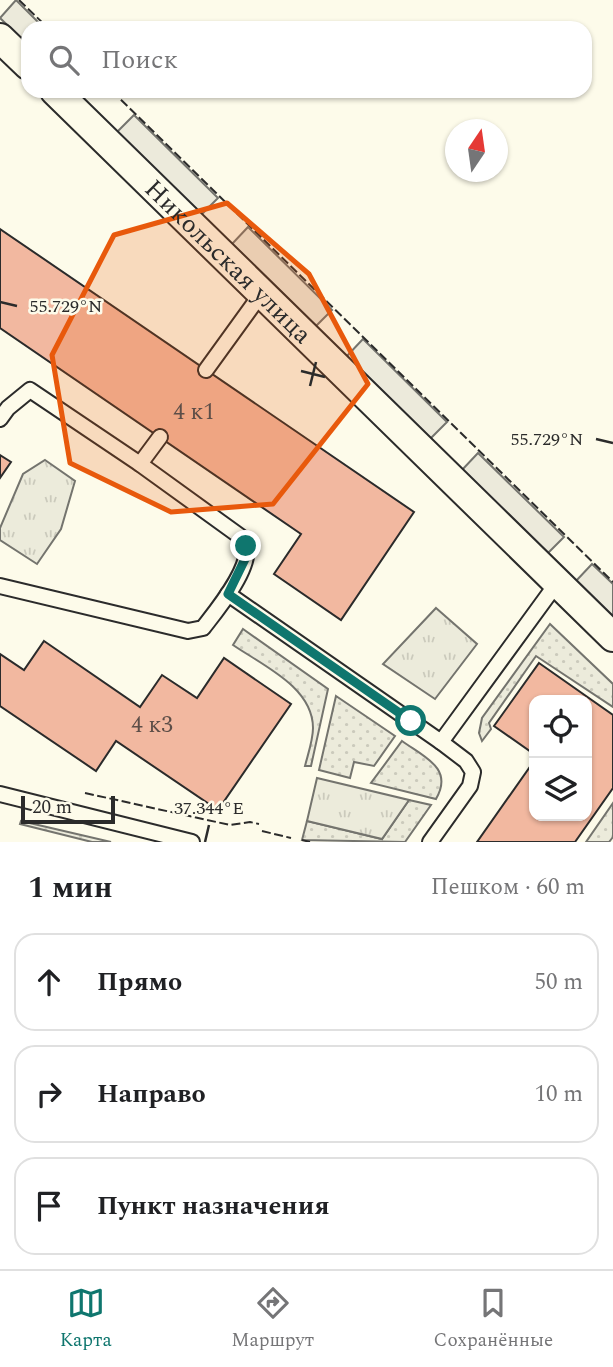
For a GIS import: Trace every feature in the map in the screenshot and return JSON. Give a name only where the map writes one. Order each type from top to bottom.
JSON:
[{"type":"street","points":[[0,38],[21,58]]},
{"type":"street","name":"Никольская улица","points":[[61,98],[613,637]]},
{"type":"lane","points":[[206,370],[261,294]]},
{"type":"lane","points":[[0,419],[8,408],[30,390],[140,464],[241,537],[246,546],[246,557],[228,594],[203,628],[188,631],[0,586]]},
{"type":"lane","points":[[140,464],[160,437]]},
{"type":"lane","points":[[441,742],[556,583]]},
{"type":"lane","points":[[228,594],[466,761],[472,772],[470,786],[430,842]]},
{"type":"lane","points":[[0,794],[192,842]]},
{"type":"highlighted area","points":[[227,203],[309,274],[368,384],[273,504],[171,512],[70,463],[52,355],[114,235]]},
{"type":"green space","points":[[45,460],[75,481],[61,529],[37,564],[0,540],[0,528],[23,474]]},
{"type":"green space","points":[[436,608],[477,644],[435,699],[383,664]]},
{"type":"green space","points":[[550,624],[613,684],[613,707],[536,656],[489,723],[491,729],[482,741],[479,733],[482,718]]},
{"type":"green space","points":[[243,629],[328,689],[311,766],[305,766],[313,728],[311,713],[305,701],[284,679],[233,645]]},
{"type":"green space","points":[[336,696],[395,736],[374,766],[354,762],[350,778],[319,770]]},
{"type":"green space","points":[[402,741],[427,758],[439,771],[441,788],[436,799],[371,783]]},
{"type":"green space","points":[[317,778],[409,800],[382,839],[307,821]]},
{"type":"green space","points":[[409,800],[431,805],[405,842],[302,840],[307,821],[382,839]]},
{"type":"green space","points":[[613,803],[613,837],[609,842],[586,842]]},
{"type":"green space","points":[[21,821],[111,842],[92,842],[20,824]]},
{"type":"shaded area","points":[[16,0],[37,21],[21,21],[21,38],[0,18]]},
{"type":"shaded area","points":[[134,115],[218,198],[201,215],[117,132]]},
{"type":"shaded area","points":[[248,227],[332,310],[316,326],[232,244]]},
{"type":"shaded area","points":[[363,339],[447,422],[430,439],[346,357]]},
{"type":"shaded area","points":[[478,453],[564,537],[546,555],[461,471]]},
{"type":"shaded area","points":[[592,564],[613,584],[613,620],[575,582]]},
{"type":"building","points":[[0,229],[414,512],[341,620],[274,574],[301,534],[0,328]]},
{"type":"building","points":[[0,455],[11,462],[0,478]]},
{"type":"building","points":[[44,641],[140,707],[162,675],[197,698],[224,658],[291,704],[218,810],[116,741],[96,771],[0,706],[0,654],[24,670]]},
{"type":"building","points":[[539,663],[585,695],[529,695],[529,750],[494,726]]},
{"type":"building","points":[[592,700],[613,715],[613,788],[592,818]]},
{"type":"building","points":[[529,768],[529,821],[590,821],[575,842],[477,842]]},
{"type":"fence","points":[[19,0],[41,21]]},
{"type":"fence","points":[[119,98],[613,582]]},
{"type":"fence","points":[[85,793],[230,825],[250,822],[259,824]]},
{"type":"fence","points":[[262,831],[291,838]]},
{"type":"fence","points":[[302,840],[310,842]]},
{"type":"route","points":[[246,546],[246,557],[228,594],[411,721]]}]
